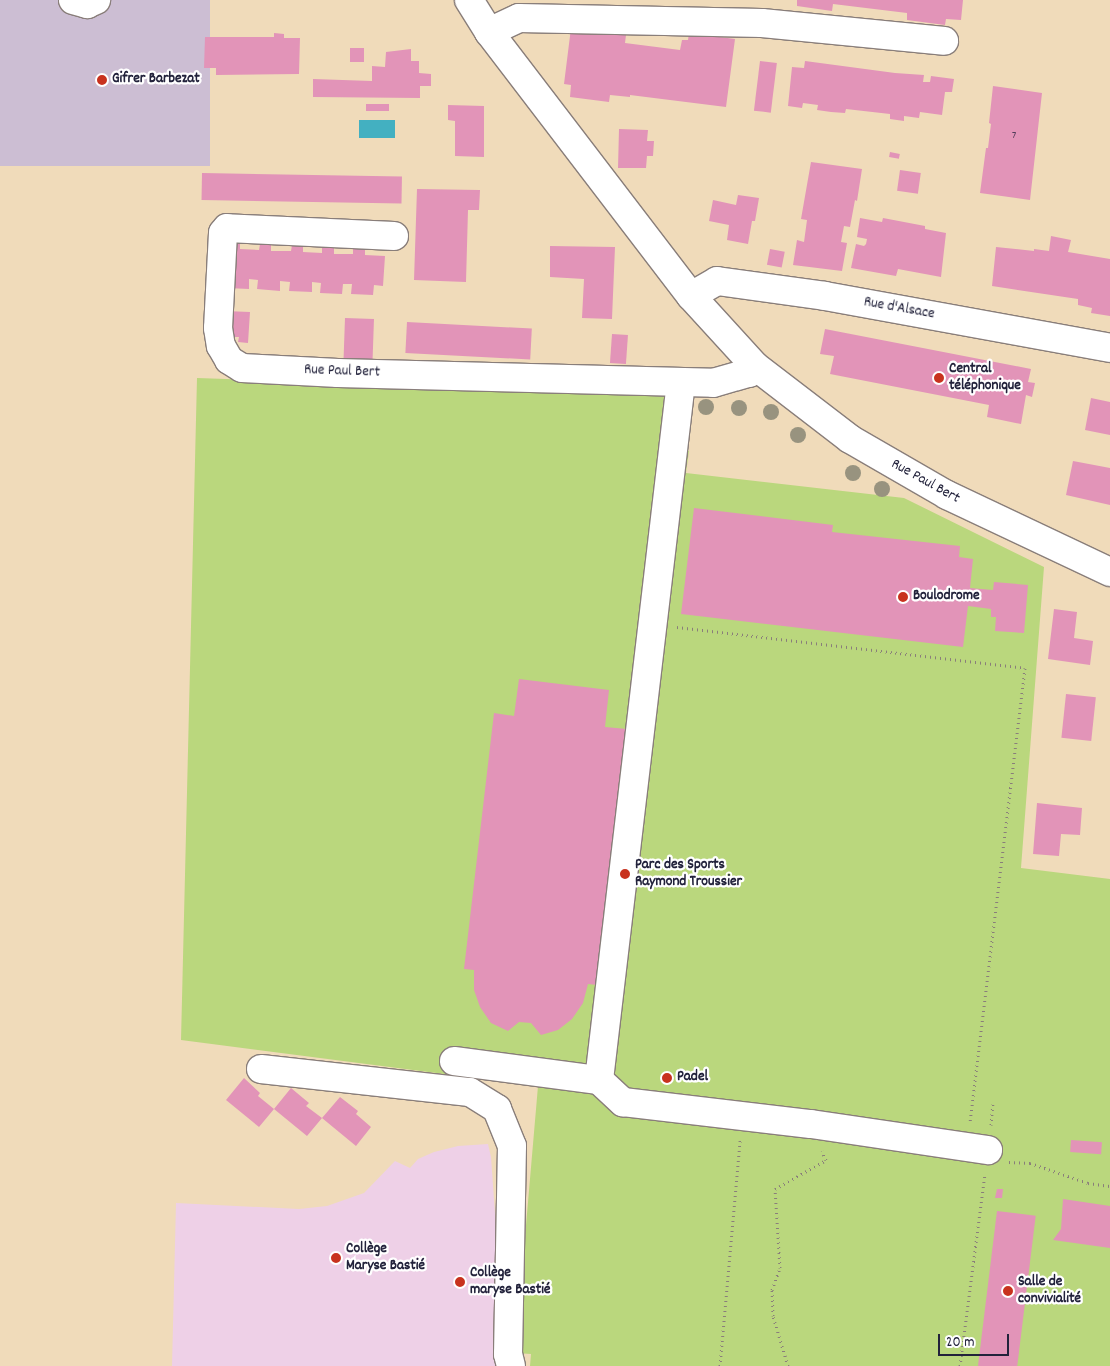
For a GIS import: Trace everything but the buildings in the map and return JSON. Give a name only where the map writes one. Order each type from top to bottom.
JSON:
[{"type":"street","points":[[73,0],[87,4],[96,0]]},
{"type":"street","name":"Rue Paul Bert","points":[[468,0],[489,32],[691,296],[755,366],[850,439],[947,495],[1110,572]]},
{"type":"street","points":[[489,32],[519,18],[538,18],[762,23],[944,41]]},
{"type":"street","name":"Rue Paul Bert","points":[[394,236],[227,228],[222,233],[218,328],[221,346],[229,360],[242,368],[338,373],[713,383],[749,373],[755,366]]},
{"type":"street","name":"Rue d'Alsace","points":[[691,296],[717,281],[825,296],[1110,348]]},
{"type":"street","points":[[599,1080],[681,382]]},
{"type":"street","points":[[454,1061],[599,1080],[623,1102],[811,1124],[980,1153]]},
{"type":"street","points":[[260,1069],[470,1092],[497,1109],[512,1146],[508,1354],[511,1366]]},
{"type":"path","points":[[654,624],[1025,668],[960,1366]]},
{"type":"path","points":[[980,1153],[993,1104]]},
{"type":"path","points":[[720,1366],[742,1116]]},
{"type":"path","points":[[788,1366],[773,1316],[772,1290],[780,1268],[775,1189],[826,1160],[811,1124]]},
{"type":"path","points":[[980,1153],[1030,1163],[1088,1183],[1110,1186]]},
{"type":"shaded area","name":"Gifrer Barbezat","points":[[0,0],[210,0],[210,166],[0,166]]},
{"type":"shaded area","name":"Collège Maryse Bastié","points":[[488,1144],[491,1157],[498,1256],[499,1366],[172,1366],[176,1203],[299,1209],[327,1206],[364,1193],[395,1161],[410,1168],[418,1159],[434,1152],[458,1146]]},
{"type":"green space","name":"Parc des Sports Raymond Troussier","points":[[197,378],[665,393],[661,445],[689,451],[686,473],[904,498],[1044,567],[1021,868],[1110,879],[1110,1366],[530,1366],[531,1354],[515,1353],[538,1086],[181,1040]]},
{"type":"water","points":[[359,120],[395,120],[395,138],[359,138]]},
{"type":"place","name":"Gifrer Barbezat","points":[[102,80]]},
{"type":"place","name":"Central téléphonique","points":[[939,378]]},
{"type":"place","name":"Boulodrome","points":[[903,597]]},
{"type":"place","name":"Parc des Sports Raymond Troussier","points":[[625,874]]},
{"type":"place","name":"Padel","points":[[667,1078]]},
{"type":"place","name":"Collège Maryse Bastié","points":[[336,1258]]},
{"type":"place","name":"Collège maryse Bastié","points":[[460,1282]]},
{"type":"place","name":"Salle de convivialité","points":[[1008,1291]]}]
